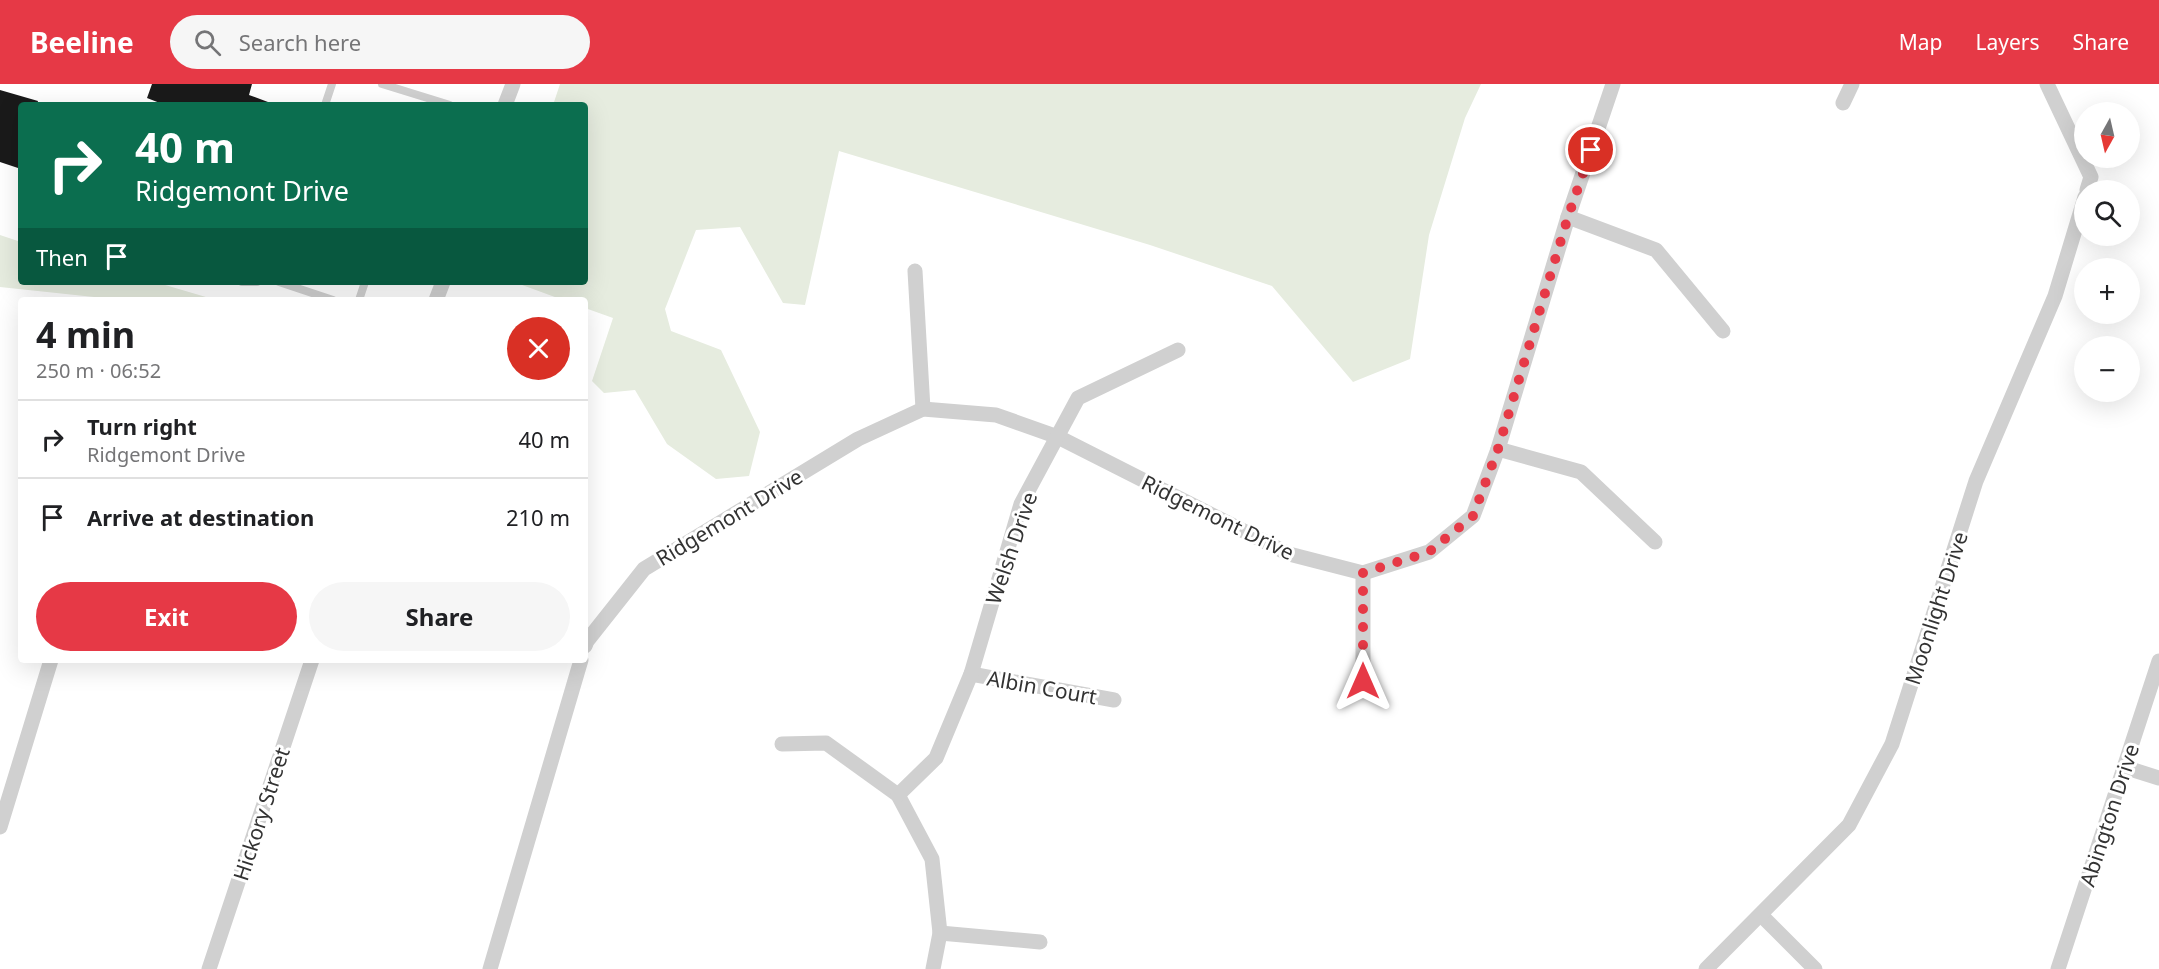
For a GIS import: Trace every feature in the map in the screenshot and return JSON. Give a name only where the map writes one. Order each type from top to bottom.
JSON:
[{"type":"street","points":[[506,102],[513,84]]},
{"type":"street","points":[[1363,681],[1363,573],[1429,552],[1473,516],[1498,449],[1568,217],[1613,84]]},
{"type":"street","points":[[1843,103],[1852,84]]},
{"type":"street","points":[[2047,84],[2091,177],[2090,180]]},
{"type":"street","points":[[1568,217],[1656,250],[1723,331]]},
{"type":"street","name":"Moonlight Drive","points":[[1706,969],[1849,825],[1892,744],[1976,480],[2055,296],[2074,233]]},
{"type":"street","points":[[915,271],[923,409]]},
{"type":"street","name":"Welsh Drive","points":[[898,795],[936,758],[970,674],[1021,504],[1078,398],[1178,350]]},
{"type":"street","name":"Ridgemont Drive","points":[[588,640],[644,569],[858,439],[923,409],[996,415],[1058,437],[1289,554],[1363,573]]},
{"type":"street","points":[[1498,449],[1581,471],[1655,542]]},
{"type":"street","name":"Abington Drive","points":[[2058,969],[2159,661]]},
{"type":"street","points":[[0,827],[5,799],[50,663]]},
{"type":"street","name":"Hickory Street","points":[[209,969],[311,663]]},
{"type":"street","points":[[490,969],[580,663]]},
{"type":"street","name":"Albin Court","points":[[970,674],[1114,700]]},
{"type":"street","points":[[782,744],[826,743],[898,795],[932,859],[940,933],[933,969]]},
{"type":"street","points":[[2124,767],[2159,778]]},
{"type":"street","points":[[1761,915],[1815,969]]},
{"type":"street","points":[[940,933],[1040,942]]},
{"type":"lane","points":[[325,102],[332,84]]},
{"type":"lane","points":[[382,84],[440,102]]},
{"type":"lane","points":[[288,285],[324,297]]},
{"type":"lane","points":[[310,292],[313,285]]},
{"type":"shaded area","points":[[560,84],[1481,84],[1465,118],[1429,235],[1410,359],[1353,382],[1272,286],[1150,245],[839,151],[805,305],[783,303],[740,227],[696,230],[665,309],[671,331],[721,350],[760,432],[749,476],[716,479],[667,444],[635,390],[604,393],[592,381],[613,318],[588,309],[588,297],[555,297],[522,285],[588,285],[588,102],[554,102]]},
{"type":"shaded area","points":[[0,235],[18,241],[18,285],[165,285],[206,297],[94,297],[0,287]]},
{"type":"building","points":[[152,84],[252,84],[249,95],[268,102],[157,102],[147,98]]},
{"type":"building","points":[[0,90],[38,101],[18,102],[18,168],[0,162]]},
{"type":"route","points":[[1363,681],[1363,573],[1429,552],[1473,516],[1498,449],[1568,217],[1591,150]]}]
